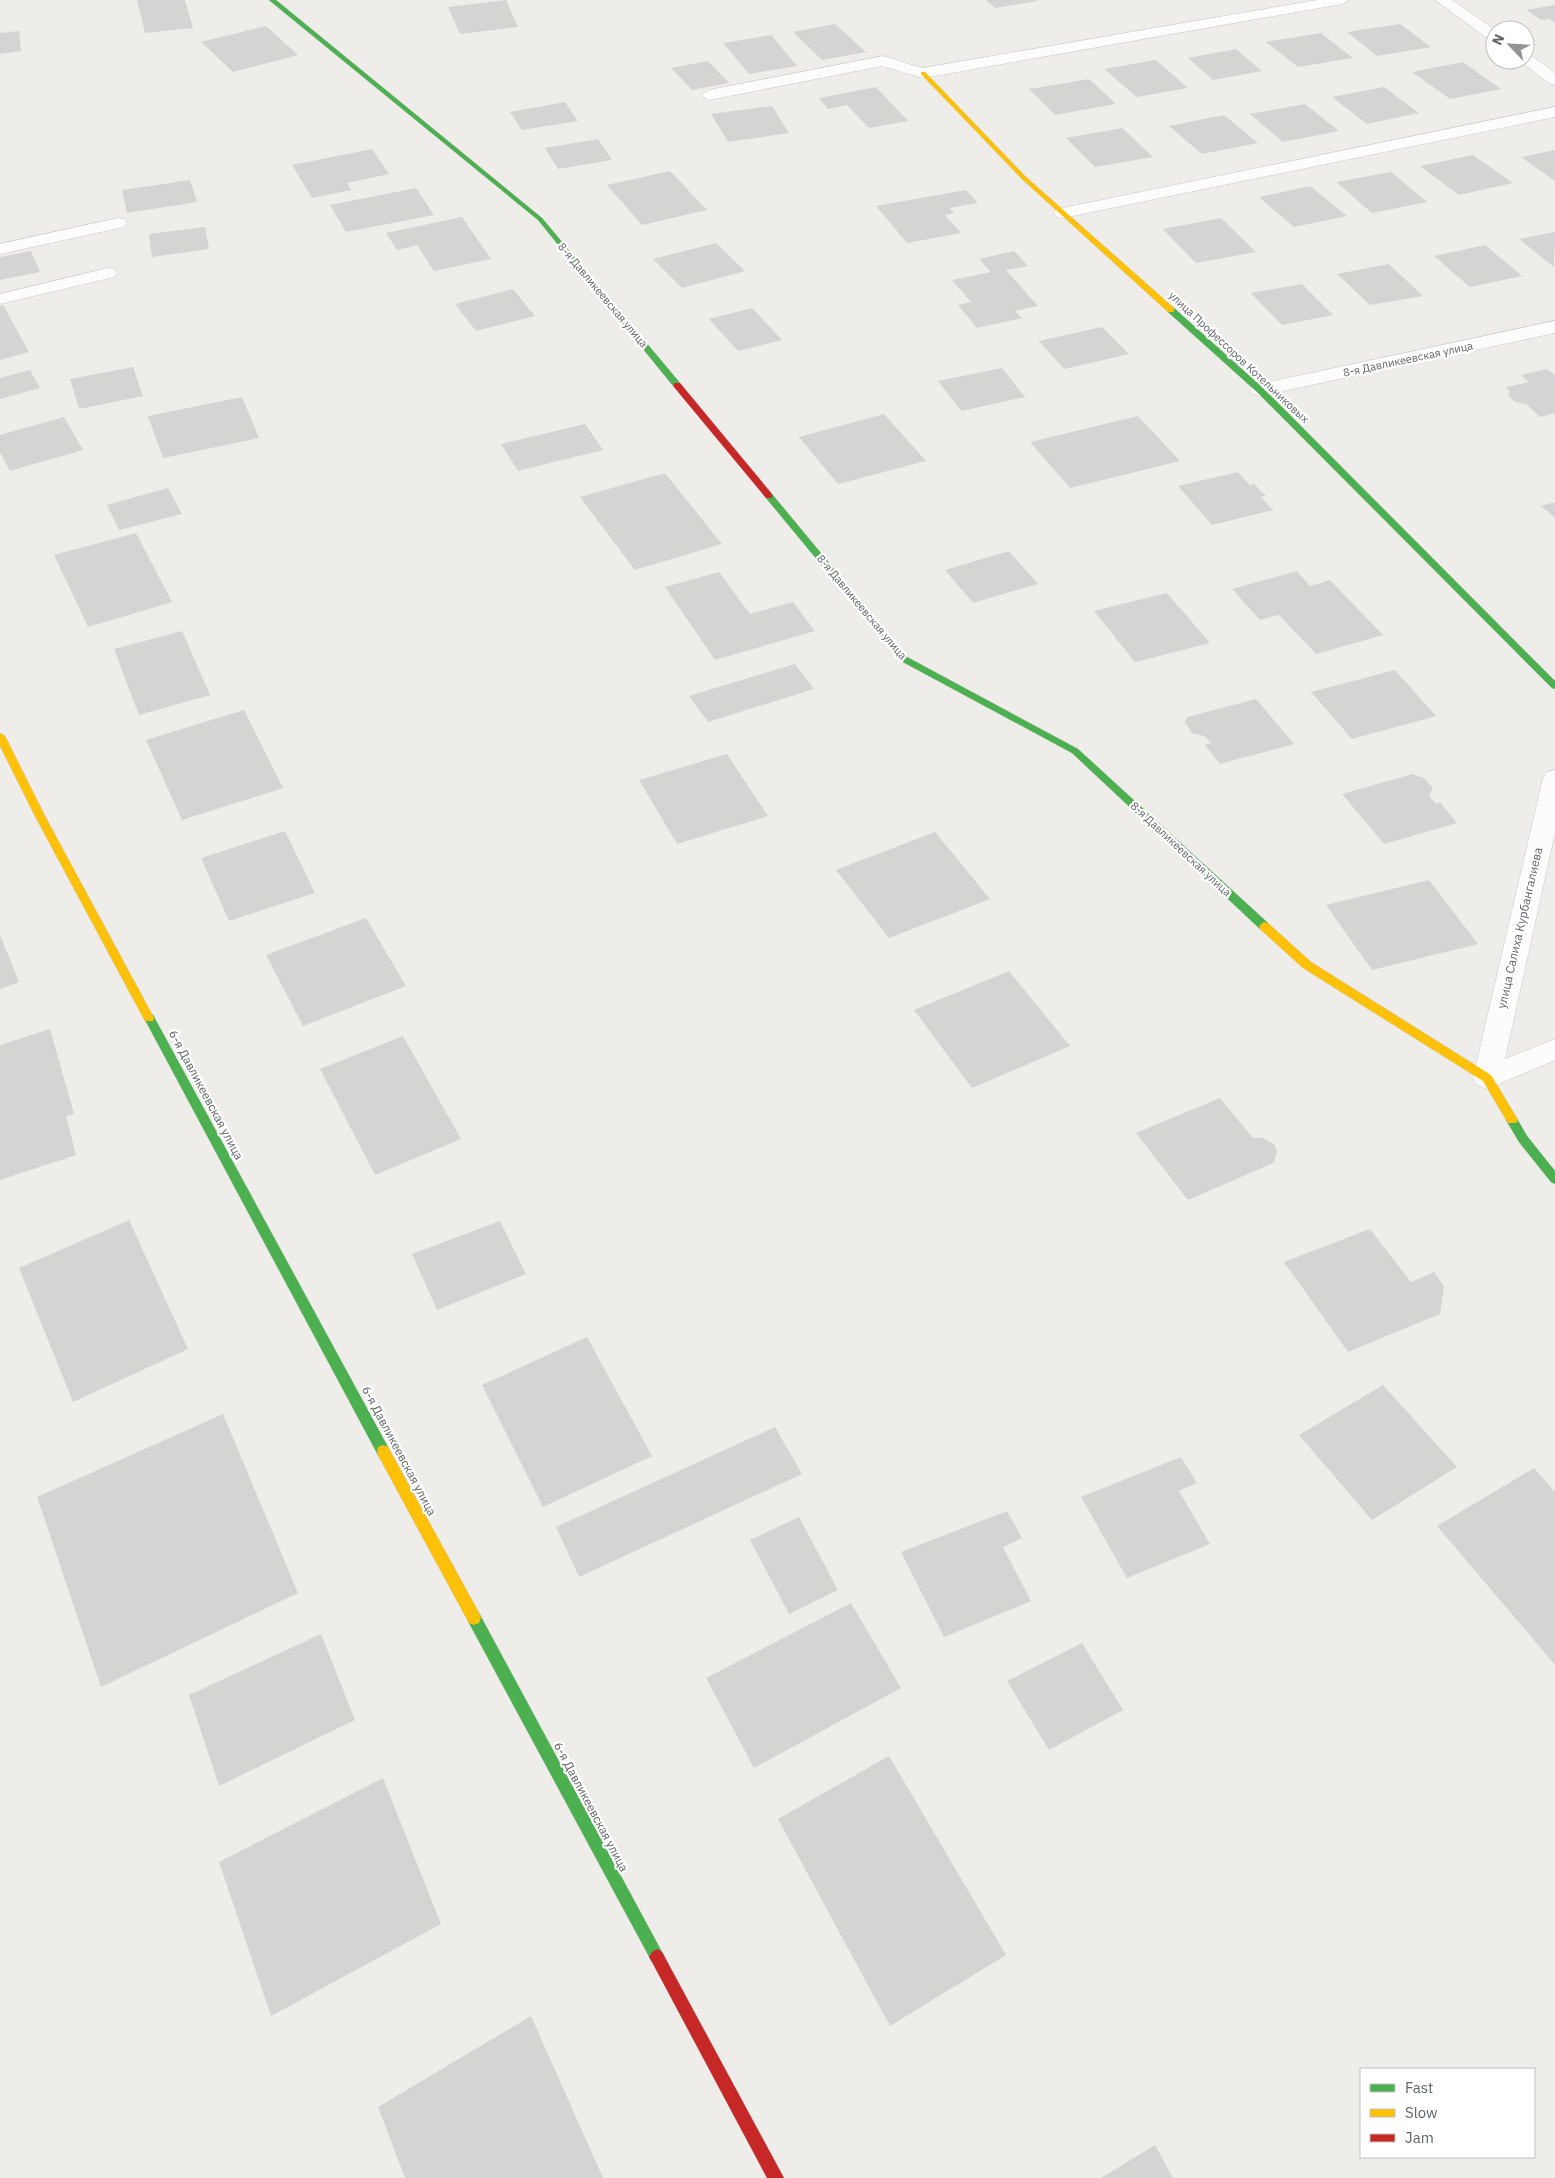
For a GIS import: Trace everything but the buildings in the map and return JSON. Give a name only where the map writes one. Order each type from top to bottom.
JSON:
[{"type":"street","name":"8-я Давликеевская улица","points":[[272,0],[540,220],[904,659],[1075,751],[1307,965],[1487,1078],[1524,1139],[1555,1179]]},
{"type":"street","points":[[709,95],[883,60],[923,73],[1342,0]]},
{"type":"street","points":[[1442,0],[1485,30]]},
{"type":"street","points":[[1535,65],[1555,80]]},
{"type":"street","name":"улица Профессоров Котельниковых","points":[[923,73],[1024,178],[1260,390],[1555,686]]},
{"type":"street","points":[[1063,213],[1555,112]]},
{"type":"street","points":[[0,249],[118,224]]},
{"type":"street","points":[[0,299],[108,273]]},
{"type":"street","name":"8-я Давликеевская улица","points":[[1260,390],[1555,327]]},
{"type":"street","name":"6-я Давликеевская улица","points":[[0,736],[46,826],[776,2178]]},
{"type":"street","name":"улица Салиха Курбангалиева","points":[[1487,1078],[1555,778]]},
{"type":"street","points":[[1487,1078],[1555,1049]]},
{"type":"traffic: fast","points":[[272,0],[540,219],[677,385]]},
{"type":"traffic: fast","points":[[1171,310],[1260,390],[1555,686]]},
{"type":"traffic: fast","points":[[769,496],[904,659],[1075,751],[1264,926]]},
{"type":"traffic: fast","points":[[149,1018],[383,1451]]},
{"type":"traffic: fast","points":[[1512,1120],[1523,1139],[1555,1179]]},
{"type":"traffic: fast","points":[[474,1618],[657,1957]]},
{"type":"traffic: slow","points":[[923,73],[1024,178],[1171,310]]},
{"type":"traffic: slow","points":[[0,736],[41,818],[149,1018]]},
{"type":"traffic: slow","points":[[1264,926],[1307,965],[1487,1078],[1512,1120]]},
{"type":"traffic: slow","points":[[383,1451],[474,1618]]},
{"type":"traffic: jam","points":[[677,385],[769,496]]},
{"type":"traffic: jam","points":[[657,1957],[776,2178]]}]
